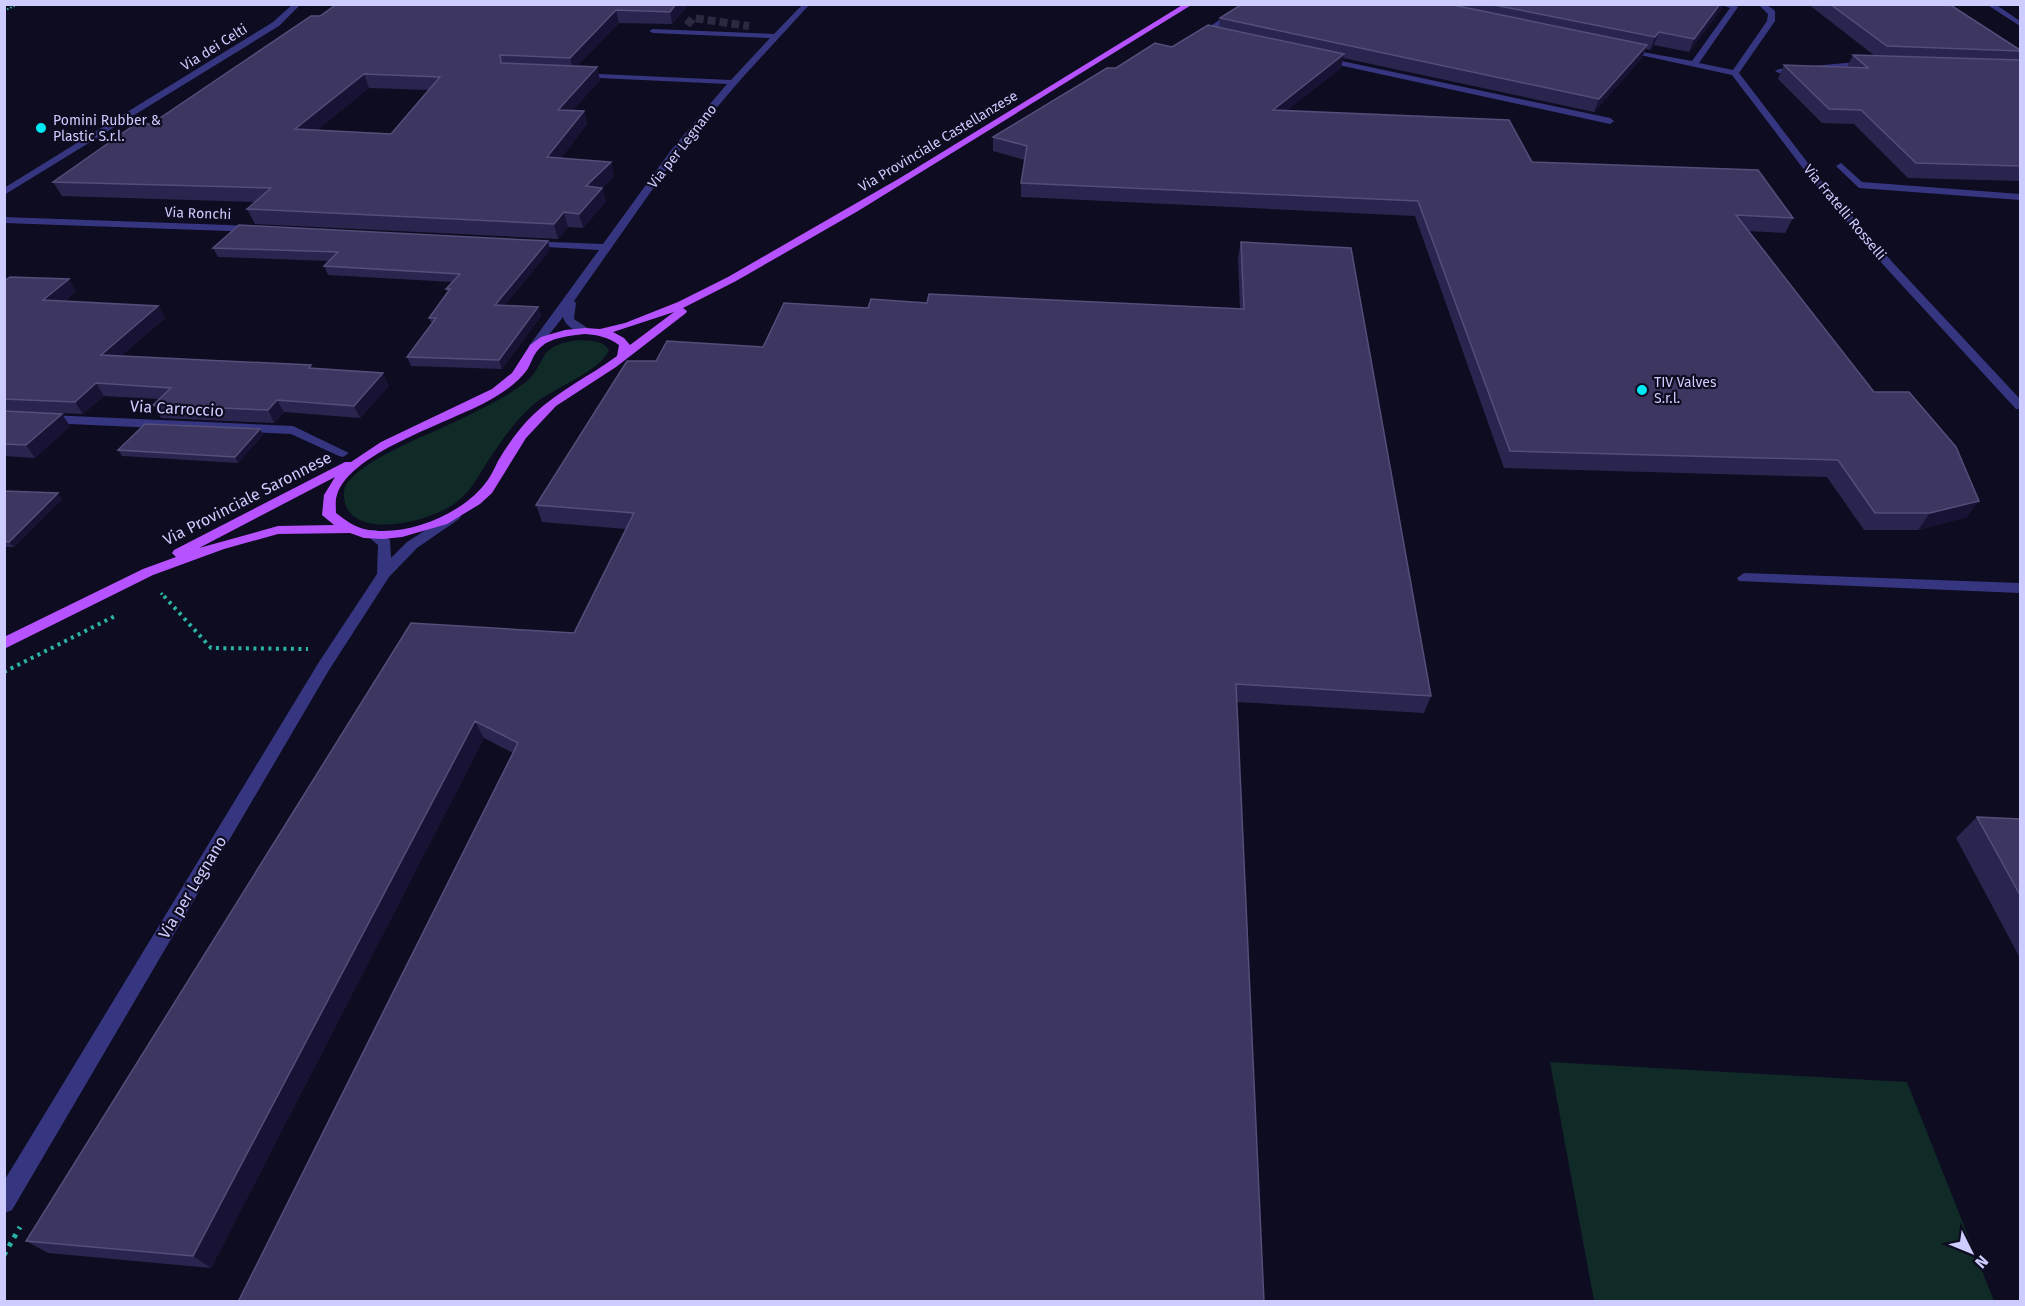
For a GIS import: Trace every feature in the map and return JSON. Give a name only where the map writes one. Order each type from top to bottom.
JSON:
[{"type":"main road","name":"Via Provinciale Castellanzese","points":[[601,332],[650,318],[699,298],[843,216],[1190,4]]},
{"type":"main road","name":"Via Provinciale Castellanzese","points":[[454,516],[471,505],[488,489],[518,442],[543,411],[622,357],[699,298]]},
{"type":"main road","points":[[349,529],[329,515],[327,504],[331,489],[364,458],[415,429],[480,401],[498,389],[520,371],[533,348],[548,338],[585,331],[617,336],[625,344],[622,357]]},
{"type":"main road","name":"Via Provinciale Saronnese","points":[[4,644],[148,572],[180,552],[364,458]]},
{"type":"main road","name":"Via Provinciale Saronnese","points":[[148,572],[219,546],[268,533],[305,529],[349,529],[371,533],[409,531],[454,516]]},
{"type":"street","name":"Via dei Celti","points":[[4,192],[276,24],[298,4]]},
{"type":"street","name":"Via per Legnano","points":[[533,348],[572,300],[606,247],[675,152],[732,82],[807,4]]},
{"type":"street","points":[[1229,38],[1206,33],[1248,4]]},
{"type":"street","points":[[1694,64],[1734,6],[1722,4]]},
{"type":"street","points":[[1614,48],[1736,73],[1771,21],[1773,13],[1761,4]]},
{"type":"street","points":[[1989,4],[2020,24]]},
{"type":"street","points":[[682,32],[687,25]]},
{"type":"street","points":[[749,26],[779,33]]},
{"type":"street","points":[[653,31],[779,33]]},
{"type":"street","points":[[1310,56],[1610,121]]},
{"type":"street","points":[[1779,70],[1880,63]]},
{"type":"street","name":"Via Fratelli Rosselli","points":[[1736,73],[1821,186],[1891,267],[2020,406]]},
{"type":"street","points":[[575,75],[732,82]]},
{"type":"street","points":[[1841,166],[1859,185],[2020,196]]},
{"type":"street","name":"Via Ronchi","points":[[4,220],[263,229]]},
{"type":"street","points":[[524,243],[606,247]]},
{"type":"street","points":[[572,300],[569,321],[576,328],[585,331]]},
{"type":"street","name":"Via Carroccio","points":[[4,417],[293,430],[343,453]]},
{"type":"street","name":"Via per Legnano","points":[[4,1202],[324,666],[384,574],[412,544],[454,516]]},
{"type":"street","points":[[371,533],[385,543],[384,574]]},
{"type":"street","points":[[1744,578],[2020,588]]},
{"type":"path","points":[[4,11],[18,4]]},
{"type":"path","points":[[151,599],[161,593],[211,648],[311,649],[324,666]]},
{"type":"path","points":[[4,672],[119,614]]},
{"type":"path","points":[[4,1255],[21,1226]]},
{"type":"green space","points":[[580,340],[600,343],[609,350],[604,358],[587,372],[542,398],[526,411],[503,439],[471,488],[458,501],[433,515],[397,524],[380,525],[364,522],[352,515],[345,503],[344,492],[346,484],[358,472],[403,445],[507,395],[531,377],[550,349]]},
{"type":"green space","points":[[1550,1062],[1907,1082],[1994,1301],[1594,1301]]},
{"type":"building","points":[[337,4],[676,4],[670,12],[616,10],[570,58],[500,55],[501,63],[597,67],[558,110],[584,111],[547,157],[611,162],[586,186],[602,188],[579,214],[564,212],[554,224],[247,209],[271,188],[53,182],[137,123],[151,124],[311,16],[320,16]],"holes":[[[364,74],[440,77],[391,134],[295,129]]]},
{"type":"building","points":[[1242,4],[1448,4],[1647,45],[1599,99],[1220,18]]},
{"type":"building","points":[[1489,4],[1720,4],[1694,39],[1659,32],[1655,37]]},
{"type":"building","points":[[1830,4],[1949,4],[2020,51],[1887,46]]},
{"type":"building","points":[[1208,25],[1344,54],[1273,110],[1509,120],[1532,162],[1758,170],[1793,218],[1736,215],[1874,392],[1909,392],[1956,447],[1979,501],[1930,513],[1875,513],[1838,460],[1510,451],[1418,201],[1021,183],[1027,146],[993,137],[1107,68],[1116,68],[1155,43],[1172,47]]},
{"type":"building","points":[[1853,55],[2020,60],[2020,166],[1916,163],[1861,110],[1829,109],[1784,65],[1868,68]]},
{"type":"building","points":[[239,225],[548,241],[495,305],[538,307],[499,360],[407,357],[436,318],[429,318],[450,289],[446,289],[460,274],[324,266],[338,252],[213,248]]},
{"type":"building","points":[[1241,242],[1351,248],[1431,696],[1236,684],[1264,1302],[238,1302],[518,743],[475,721],[193,1256],[26,1241],[411,623],[574,633],[634,513],[536,505],[627,361],[656,361],[667,341],[763,347],[784,303],[868,308],[871,299],[927,303],[929,294],[1244,309]]},
{"type":"building","points":[[10,277],[69,279],[43,300],[158,306],[101,355],[311,365],[309,368],[383,373],[354,406],[277,400],[268,410],[153,405],[171,388],[96,383],[75,402],[4,399],[4,281]]},
{"type":"building","points":[[4,411],[62,414],[26,445],[4,444]]},
{"type":"building","points":[[145,424],[260,429],[235,457],[118,450]]},
{"type":"building","points":[[4,491],[58,493],[9,542],[4,541]]},
{"type":"building","points":[[1977,817],[2020,819],[2020,895]]},
{"type":"tunnel","points":[[687,25],[693,18],[749,26]]},
{"type":"place","name":"Pomini Rubber & Plastic S.r.l.","points":[[41,128]]},
{"type":"place","name":"TIV Valves S.r.l.","points":[[1642,390]]}]
